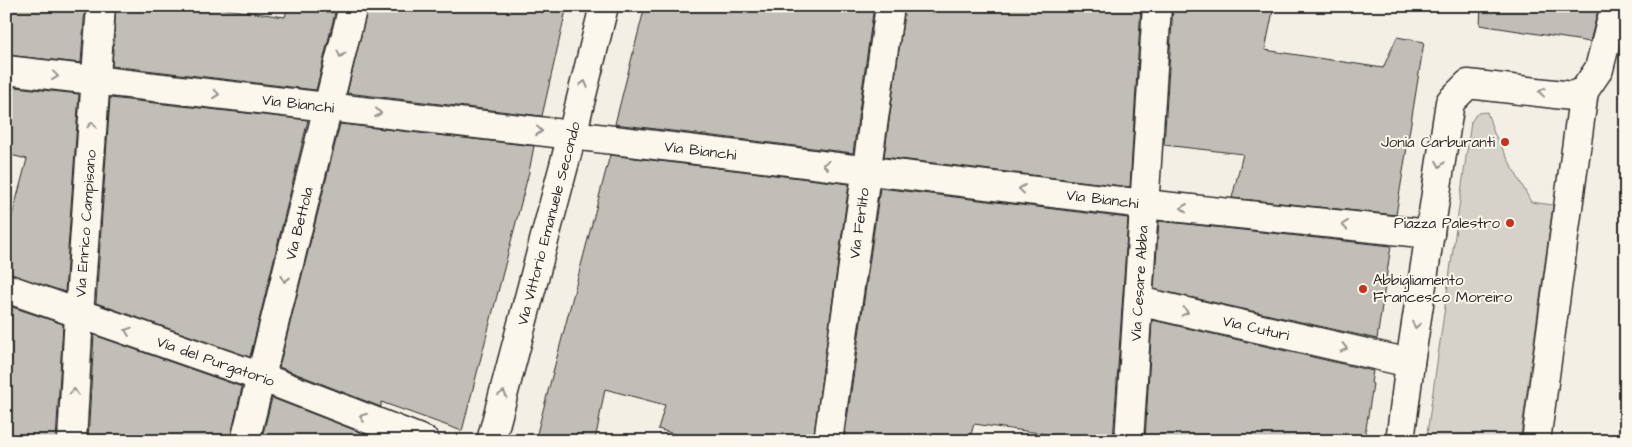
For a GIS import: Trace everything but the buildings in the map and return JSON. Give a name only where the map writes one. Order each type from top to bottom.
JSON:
[{"type":"street","name":"Via Enrico Campisano","points":[[72,441],[101,6]]},
{"type":"street","name":"Via Bettola","points":[[245,441],[353,6]]},
{"type":"street","name":"Via Vittorio Emanuele Secondo","points":[[491,441],[604,6]]},
{"type":"street","name":"Via Ferlito","points":[[828,441],[890,6]]},
{"type":"street","name":"Via Cesare Abba","points":[[1129,441],[1157,6]]},
{"type":"street","points":[[1536,441],[1584,91],[1599,69],[1615,6]]},
{"type":"street","name":"Via Bianchi","points":[[6,70],[572,135],[1144,204],[1430,234]]},
{"type":"street","points":[[1400,441],[1410,362],[1450,102],[1468,84],[1572,96],[1584,91]]},
{"type":"street","name":"Via del Purgatorio","points":[[6,288],[260,377],[425,441]]},
{"type":"street","name":"Via Cuturi","points":[[1138,301],[1410,362]]},
{"type":"shaded area","points":[[1487,112],[1494,133],[1531,202],[1553,205],[1520,441],[1426,441],[1471,122],[1477,113]]},
{"type":"place","name":"Jonia Carburanti","points":[[1505,142]]},
{"type":"place","name":"Piazza Palestro","points":[[1510,223]]},
{"type":"place","name":"Abbigliamento Francesco Moreiro","points":[[1363,289]]}]
